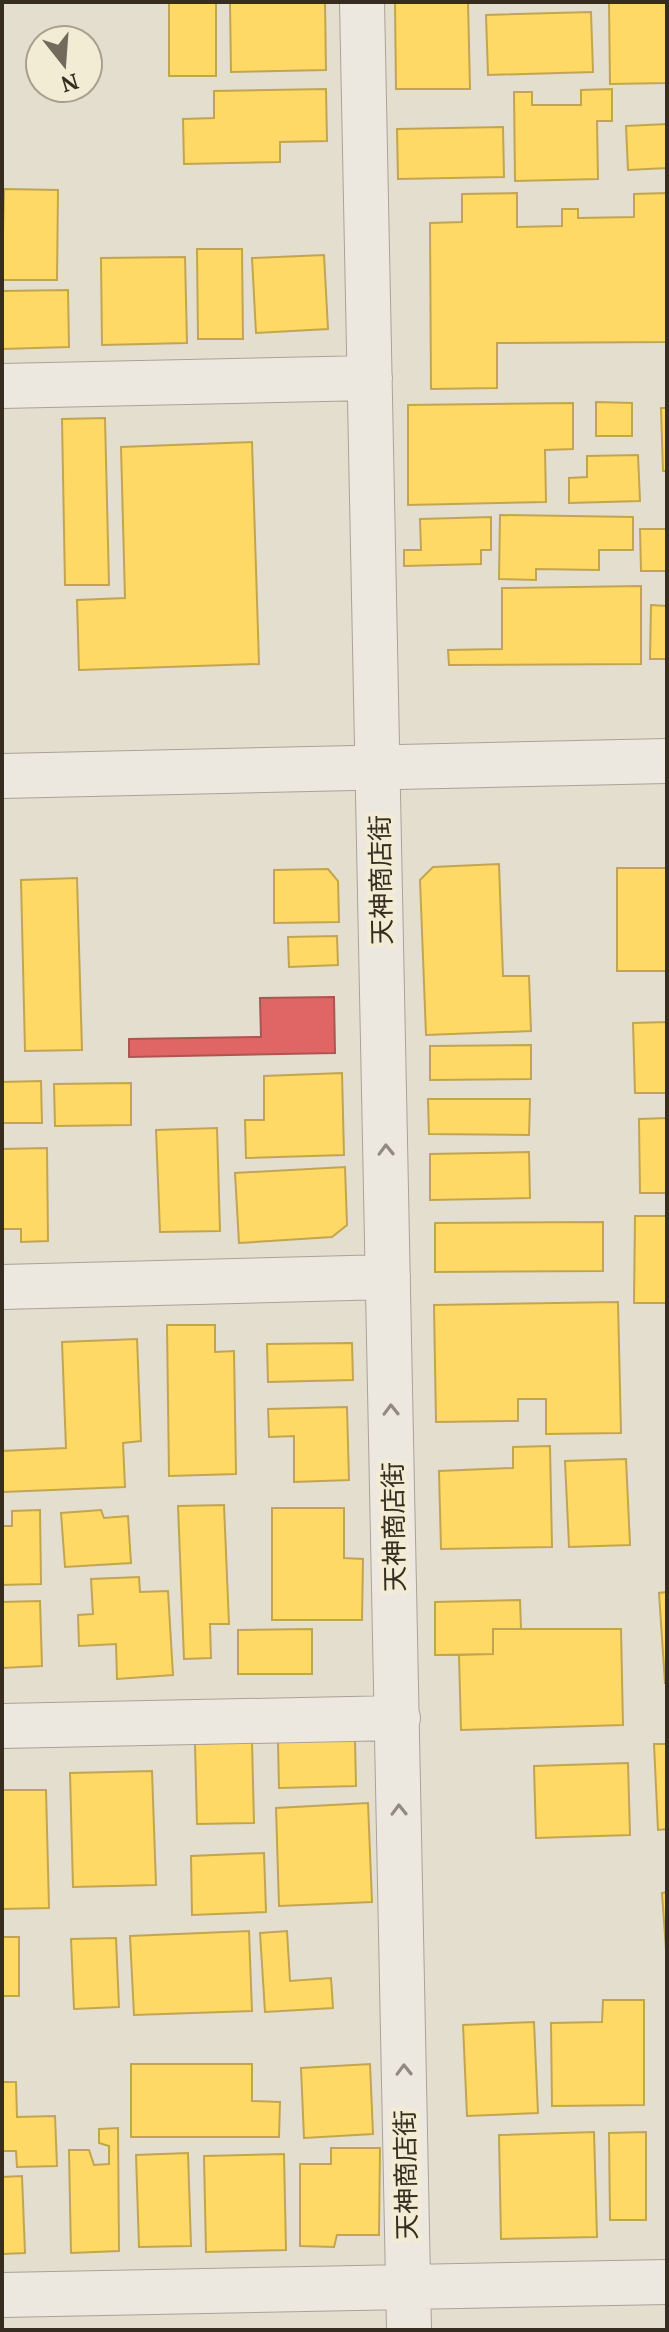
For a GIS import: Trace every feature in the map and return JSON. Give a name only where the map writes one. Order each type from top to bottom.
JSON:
[{"type":"street","name":"天神商店街","points":[[362,2],[409,2309]]},
{"type":"street","points":[[2,386],[370,378]]},
{"type":"street","points":[[2,776],[667,761]]},
{"type":"street","points":[[2,1287],[388,1277]]},
{"type":"street","points":[[2,1726],[398,1718]]},
{"type":"street","points":[[2,2295],[409,2309],[667,2282]]},
{"type":"building: 住宅","points":[[169,2],[216,2],[216,76],[169,76]]},
{"type":"building: 住宅","points":[[230,2],[325,2],[326,70],[231,72]]},
{"type":"building: 住宅","points":[[395,2],[468,2],[470,89],[396,89]]},
{"type":"building: 住宅","points":[[609,2],[667,2],[667,83],[610,84]]},
{"type":"building: 住宅","points":[[591,12],[593,72],[488,75],[486,15]]},
{"type":"building: 住宅","points":[[326,89],[327,141],[280,142],[280,162],[184,164],[183,119],[214,118],[214,91]]},
{"type":"building: 住宅","points":[[612,89],[612,121],[597,121],[598,179],[515,181],[514,92],[532,92],[532,105],[581,105],[581,90]]},
{"type":"building: 住宅","points":[[667,124],[667,168],[628,170],[626,126]]},
{"type":"building: 住宅","points":[[503,127],[504,177],[398,179],[397,129]]},
{"type":"building: 住宅","points":[[4,189],[58,190],[57,280],[2,280]]},
{"type":"building: 住宅","points":[[517,193],[517,227],[562,226],[562,209],[578,209],[578,218],[634,217],[634,194],[667,193],[667,342],[497,343],[497,388],[431,389],[430,223],[462,222],[462,194]]},
{"type":"building: 住宅","points":[[197,249],[242,249],[243,339],[198,339]]},
{"type":"building: 住宅","points":[[324,255],[328,329],[256,333],[252,258]]},
{"type":"building: 住宅","points":[[185,257],[187,343],[102,345],[101,258]]},
{"type":"building: 住宅","points":[[68,290],[69,347],[2,349],[2,291]]},
{"type":"building: 住宅","points":[[596,402],[632,403],[632,436],[596,436]]},
{"type":"building: 住宅","points":[[573,403],[573,449],[545,450],[546,502],[408,505],[408,405]]},
{"type":"building: 住宅","points":[[661,408],[667,408],[667,471],[663,471]]},
{"type":"building: 住宅","points":[[105,418],[109,585],[65,585],[62,419]]},
{"type":"building: 住宅","points":[[252,442],[259,664],[79,670],[77,600],[125,598],[121,447]]},
{"type":"building: 住宅","points":[[638,455],[640,501],[569,503],[569,478],[587,477],[587,456]]},
{"type":"building: 住宅","points":[[500,515],[633,517],[633,550],[599,550],[599,570],[536,569],[536,580],[499,579]]},
{"type":"building: 住宅","points":[[491,517],[491,550],[481,550],[481,564],[404,566],[404,550],[421,550],[420,519]]},
{"type":"building: 住宅","points":[[640,529],[667,529],[667,571],[641,571]]},
{"type":"building: 住宅","points":[[641,586],[641,664],[449,665],[448,650],[502,649],[502,588]]},
{"type":"building: 住宅","points":[[651,605],[667,606],[667,659],[650,659]]},
{"type":"building: 住宅","points":[[499,864],[503,976],[529,976],[531,1031],[426,1035],[420,880],[433,867]]},
{"type":"building: 住宅","points":[[617,868],[667,868],[667,971],[617,971]]},
{"type":"building: 住宅","points":[[328,869],[338,881],[339,922],[274,923],[274,870]]},
{"type":"building: 住宅","points":[[77,878],[82,1050],[25,1051],[21,880]]},
{"type":"building: 住宅","points":[[337,936],[338,965],[289,967],[288,937]]},
{"type":"building: 住宅","points":[[667,1022],[667,1093],[635,1093],[633,1023]]},
{"type":"building: 住宅","points":[[531,1045],[531,1079],[430,1080],[430,1046]]},
{"type":"building: 住宅","points":[[342,1073],[344,1155],[246,1158],[245,1120],[264,1120],[264,1076]]},
{"type":"building: 住宅","points":[[41,1081],[42,1123],[2,1123],[2,1082]]},
{"type":"building: 住宅","points":[[131,1083],[131,1125],[55,1126],[54,1084]]},
{"type":"building: 住宅","points":[[428,1099],[530,1099],[529,1135],[429,1134]]},
{"type":"building: 住宅","points":[[667,1118],[667,1193],[640,1193],[639,1119]]},
{"type":"building: 住宅","points":[[217,1128],[220,1231],[160,1232],[156,1130]]},
{"type":"building: 住宅","points":[[47,1148],[48,1241],[21,1242],[21,1229],[3,1229],[2,1149]]},
{"type":"building: 住宅","points":[[529,1152],[530,1198],[430,1200],[430,1154]]},
{"type":"building: 住宅","points":[[345,1167],[347,1225],[332,1237],[239,1243],[235,1173]]},
{"type":"building: 住宅","points":[[635,1216],[667,1216],[667,1303],[634,1303]]},
{"type":"building: 住宅","points":[[603,1222],[603,1271],[435,1272],[435,1223]]},
{"type":"building: 住宅","points":[[618,1302],[621,1433],[546,1434],[546,1399],[518,1399],[518,1421],[436,1422],[434,1305]]},
{"type":"building: 住宅","points":[[167,1325],[215,1325],[215,1352],[234,1351],[236,1474],[169,1476]]},
{"type":"building: 住宅","points":[[137,1339],[141,1441],[123,1443],[125,1487],[3,1492],[2,1451],[66,1448],[62,1342]]},
{"type":"building: 住宅","points":[[352,1343],[353,1380],[268,1382],[267,1344]]},
{"type":"building: 住宅","points":[[347,1407],[349,1480],[294,1482],[294,1436],[269,1437],[268,1409]]},
{"type":"building: 住宅","points":[[550,1446],[552,1547],[441,1549],[439,1471],[513,1468],[513,1447]]},
{"type":"building: 住宅","points":[[626,1459],[630,1545],[569,1547],[565,1461]]},
{"type":"building: 住宅","points":[[224,1505],[229,1624],[210,1624],[211,1658],[184,1659],[178,1506]]},
{"type":"building: 住宅","points":[[272,1508],[344,1508],[344,1558],[363,1559],[362,1620],[272,1620]]},
{"type":"building: 住宅","points":[[40,1510],[41,1584],[2,1585],[2,1526],[12,1526],[12,1511]]},
{"type":"building: 住宅","points":[[101,1510],[104,1518],[128,1516],[131,1563],[65,1567],[61,1513]]},
{"type":"building: 住宅","points":[[139,1577],[140,1592],[168,1591],[173,1675],[117,1679],[116,1644],[79,1646],[78,1615],[93,1614],[91,1579]]},
{"type":"building: 住宅","points":[[667,1592],[667,1683],[665,1683],[659,1593]]},
{"type":"building: 住宅","points":[[520,1600],[521,1629],[493,1629],[493,1654],[435,1655],[435,1602]]},
{"type":"building: 住宅","points":[[40,1601],[42,1666],[2,1668],[2,1602]]},
{"type":"building: 住宅","points":[[312,1629],[312,1674],[238,1674],[238,1630]]},
{"type":"building: 住宅","points":[[493,1629],[621,1629],[623,1725],[461,1730],[459,1655],[493,1654]]},
{"type":"building: 住宅","points":[[355,1740],[356,1786],[279,1788],[278,1742]]},
{"type":"building: 住宅","points":[[252,1742],[254,1823],[197,1824],[195,1744]]},
{"type":"building: 住宅","points":[[654,1744],[667,1744],[667,1829],[658,1830]]},
{"type":"building: 住宅","points":[[628,1763],[630,1835],[536,1838],[534,1766]]},
{"type":"building: 住宅","points":[[152,1771],[156,1885],[73,1887],[70,1773]]},
{"type":"building: 住宅","points":[[2,1790],[46,1790],[49,1908],[2,1909]]},
{"type":"building: 住宅","points":[[368,1803],[372,1902],[279,1906],[276,1808]]},
{"type":"building: 住宅","points":[[264,1853],[266,1912],[192,1915],[191,1856]]},
{"type":"building: 住宅","points":[[667,1892],[667,1963],[662,1893]]},
{"type":"building: 住宅","points":[[249,1931],[252,2011],[134,2015],[130,1936]]},
{"type":"building: 住宅","points":[[287,1931],[290,1981],[331,1978],[333,2008],[265,2012],[260,1933]]},
{"type":"building: 住宅","points":[[2,1937],[19,1937],[19,1996],[2,1996]]},
{"type":"building: 住宅","points":[[116,1938],[119,2007],[74,2009],[71,1939]]},
{"type":"building: 住宅","points":[[603,2000],[644,2000],[644,2105],[552,2106],[551,2023],[602,2022]]},
{"type":"building: 住宅","points":[[534,2022],[538,2113],[467,2116],[463,2025]]},
{"type":"building: 住宅","points":[[667,2024],[667,2097],[666,2097]]},
{"type":"building: 住宅","points":[[131,2064],[252,2064],[252,2101],[280,2102],[279,2137],[131,2137]]},
{"type":"building: 住宅","points":[[370,2064],[373,2134],[304,2138],[301,2068]]},
{"type":"building: 住宅","points":[[2,2082],[16,2082],[17,2117],[55,2116],[57,2166],[17,2167],[16,2151],[2,2151]]},
{"type":"building: 住宅","points":[[118,2128],[119,2251],[71,2253],[69,2150],[89,2150],[94,2165],[109,2164],[109,2146],[99,2143],[99,2129]]},
{"type":"building: 住宅","points":[[594,2132],[597,2237],[501,2239],[499,2135]]},
{"type":"building: 住宅","points":[[646,2132],[646,2220],[610,2220],[609,2133]]},
{"type":"building: 住宅","points":[[331,2148],[380,2148],[379,2235],[337,2235],[334,2247],[300,2246],[300,2164],[331,2164]]},
{"type":"building: 住宅","points":[[188,2153],[191,2246],[139,2247],[136,2155]]},
{"type":"building: 住宅","points":[[284,2154],[286,2250],[206,2252],[204,2156]]},
{"type":"building: 住宅","points":[[22,2176],[25,2253],[2,2254],[2,2177]]},
{"type":"building: 商業","points":[[334,997],[335,1053],[129,1057],[129,1039],[261,1037],[260,998]]}]
